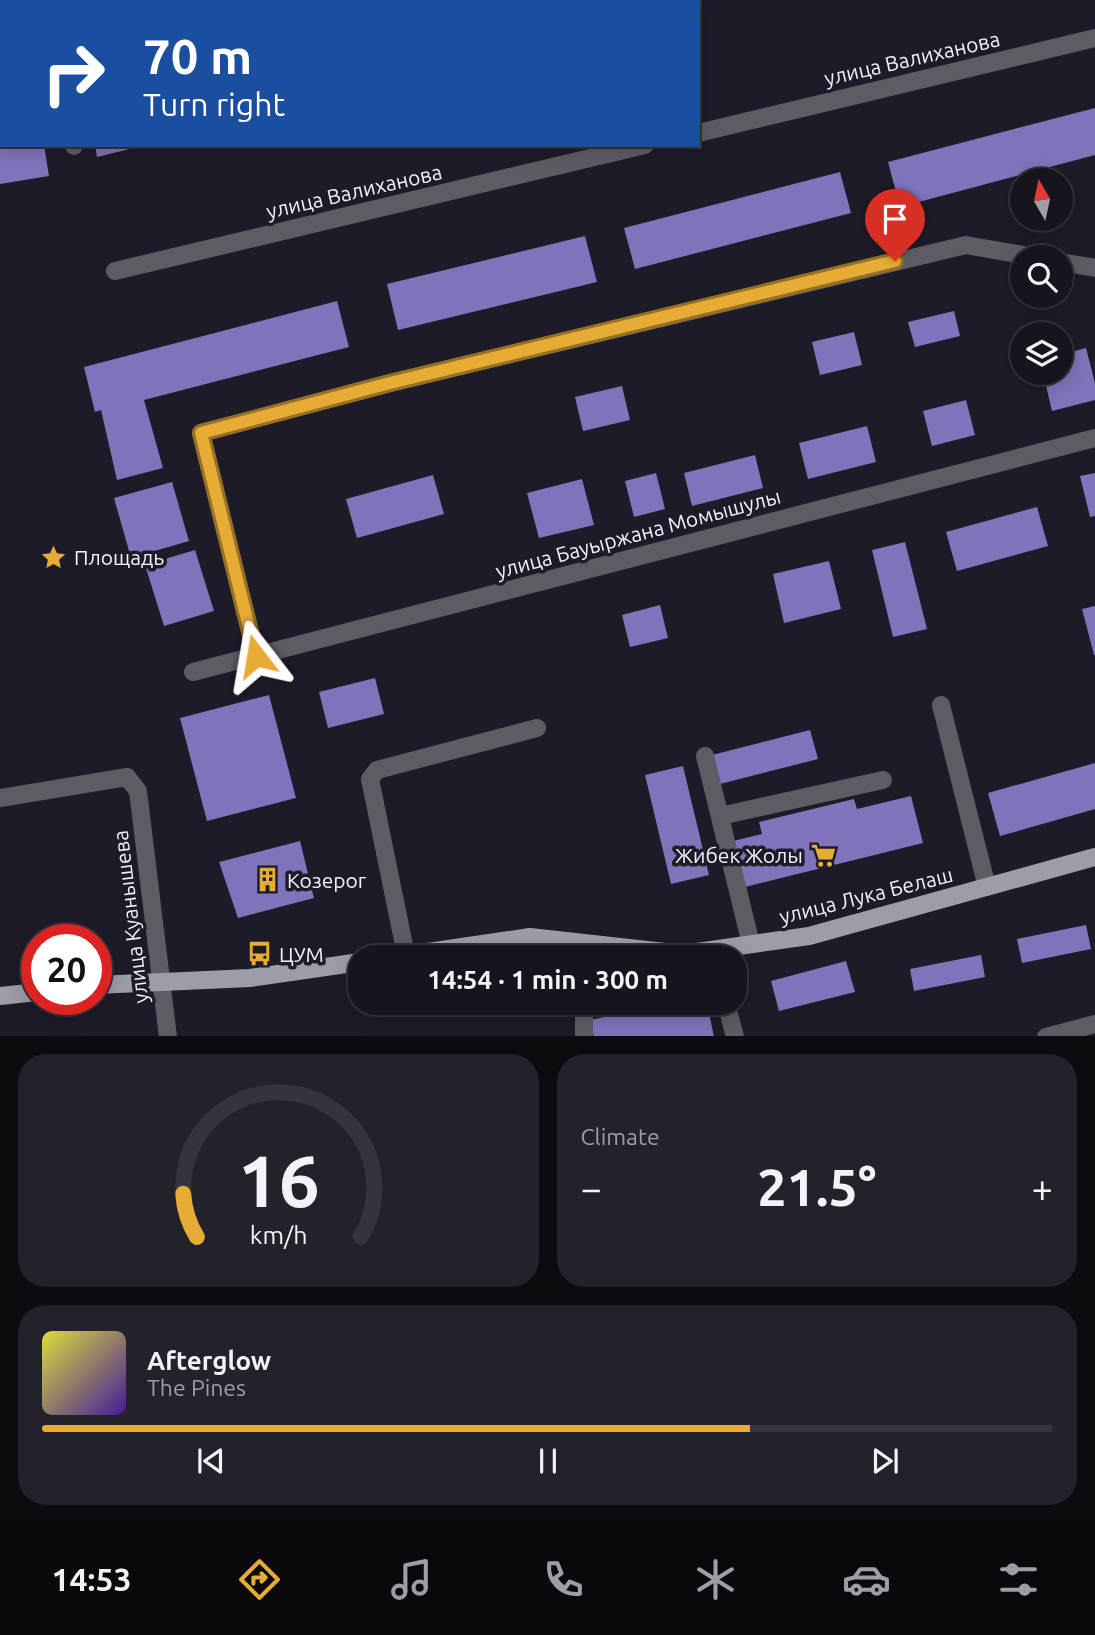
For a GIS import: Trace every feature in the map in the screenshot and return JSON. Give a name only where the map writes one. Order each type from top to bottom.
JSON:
[{"type":"main road","name":"улица Лука Белаш","points":[[747,945],[809,936],[1095,857]]},
{"type":"main road","name":"улица Лука Белаш","points":[[475,945],[530,937],[563,945]]},
{"type":"main road","points":[[112,984],[250,978],[348,964]]},
{"type":"main road","points":[[0,996],[21,994]]},
{"type":"street","name":"улица Валиханова","points":[[700,132],[1095,38]]},
{"type":"street","name":"улица Валиханова","points":[[115,271],[637,147]]},
{"type":"street","points":[[256,656],[201,433],[402,380],[967,245],[1010,253]]},
{"type":"street","points":[[1073,264],[1095,268]]},
{"type":"street","name":"улица Бауыржана Момышулы","points":[[192,672],[1095,438]]},
{"type":"street","points":[[941,705],[987,887]]},
{"type":"street","points":[[398,945],[370,779],[377,770],[537,728]]},
{"type":"street","points":[[705,756],[751,944]]},
{"type":"street","name":"улица Куанышева","points":[[0,798],[127,777],[138,791],[168,1036]]},
{"type":"street","points":[[720,817],[883,780]]},
{"type":"street","points":[[584,1015],[584,1036]]},
{"type":"street","points":[[729,1015],[735,1036]]},
{"type":"street","points":[[1050,1036],[1095,1024]]},
{"type":"building","points":[[1095,108],[1095,155],[1046,168],[1010,168],[1010,178],[900,207],[888,162]]},
{"type":"building","points":[[0,147],[44,147],[49,176],[0,184]]},
{"type":"building","points":[[95,147],[138,147],[97,157]]},
{"type":"building","points":[[840,172],[851,213],[635,269],[624,228]]},
{"type":"building","points":[[585,236],[597,282],[398,330],[387,284]]},
{"type":"building","points":[[337,301],[349,347],[144,400],[163,468],[117,480],[101,410],[95,412],[84,367]]},
{"type":"building","points":[[954,311],[960,336],[915,347],[908,322]]},
{"type":"building","points":[[854,332],[862,365],[820,375],[812,342]]},
{"type":"building","points":[[1086,348],[1095,383],[1095,400],[1052,411],[1046,385],[1073,385],[1073,352]]},
{"type":"building","points":[[622,386],[630,420],[583,431],[575,397]]},
{"type":"building","points":[[966,400],[975,435],[932,446],[923,411]]},
{"type":"building","points":[[867,426],[876,462],[808,479],[799,443]]},
{"type":"building","points":[[755,455],[763,488],[692,506],[684,473]]},
{"type":"building","points":[[656,473],[665,509],[634,517],[625,481]]},
{"type":"building","points":[[1095,473],[1095,516],[1090,517],[1080,476]]},
{"type":"building","points":[[433,475],[444,514],[357,538],[346,499]]},
{"type":"building","points":[[582,479],[594,525],[539,538],[527,493]]},
{"type":"building","points":[[172,482],[189,541],[131,558],[114,498]]},
{"type":"building","points":[[1037,507],[1048,546],[957,571],[946,532]]},
{"type":"building","points":[[905,542],[927,629],[893,637],[872,550]]},
{"type":"building","points":[[195,550],[214,611],[164,626],[145,565]]},
{"type":"building","points":[[829,561],[841,609],[784,623],[773,574]]},
{"type":"building","points":[[660,605],[668,638],[630,647],[622,615]]},
{"type":"building","points":[[1095,606],[1095,655],[1094,655],[1082,609]]},
{"type":"building","points":[[375,678],[384,714],[328,728],[319,692]]},
{"type":"building","points":[[269,695],[296,798],[207,821],[180,718]]},
{"type":"building","points":[[810,730],[818,759],[720,784],[712,755]]},
{"type":"building","points":[[1095,763],[1095,809],[1000,836],[988,793]]},
{"type":"building","points":[[683,766],[709,875],[671,884],[645,775]]},
{"type":"building","points":[[911,796],[923,843],[741,888],[729,842],[762,834],[759,822],[854,799],[857,809]]},
{"type":"building","name":"Козерог","points":[[300,841],[314,898],[238,918],[219,862]]},
{"type":"building","points":[[1086,925],[1091,949],[1022,963],[1017,939]]},
{"type":"building","points":[[981,955],[985,977],[914,991],[910,969]]},
{"type":"building","points":[[846,961],[855,992],[779,1011],[771,981]]},
{"type":"building","points":[[615,1015],[709,1015],[714,1036],[594,1036],[590,1020]]},
{"type":"place","name":"Площадь","points":[[54,557]]},
{"type":"place","name":"Жибек Жолы","points":[[823,855]]},
{"type":"place","name":"Козерог","points":[[267,880]]},
{"type":"place","name":"ЦУМ","points":[[259,954]]},
{"type":"route","points":[[256,656],[201,433],[390,383],[895,261]]}]
